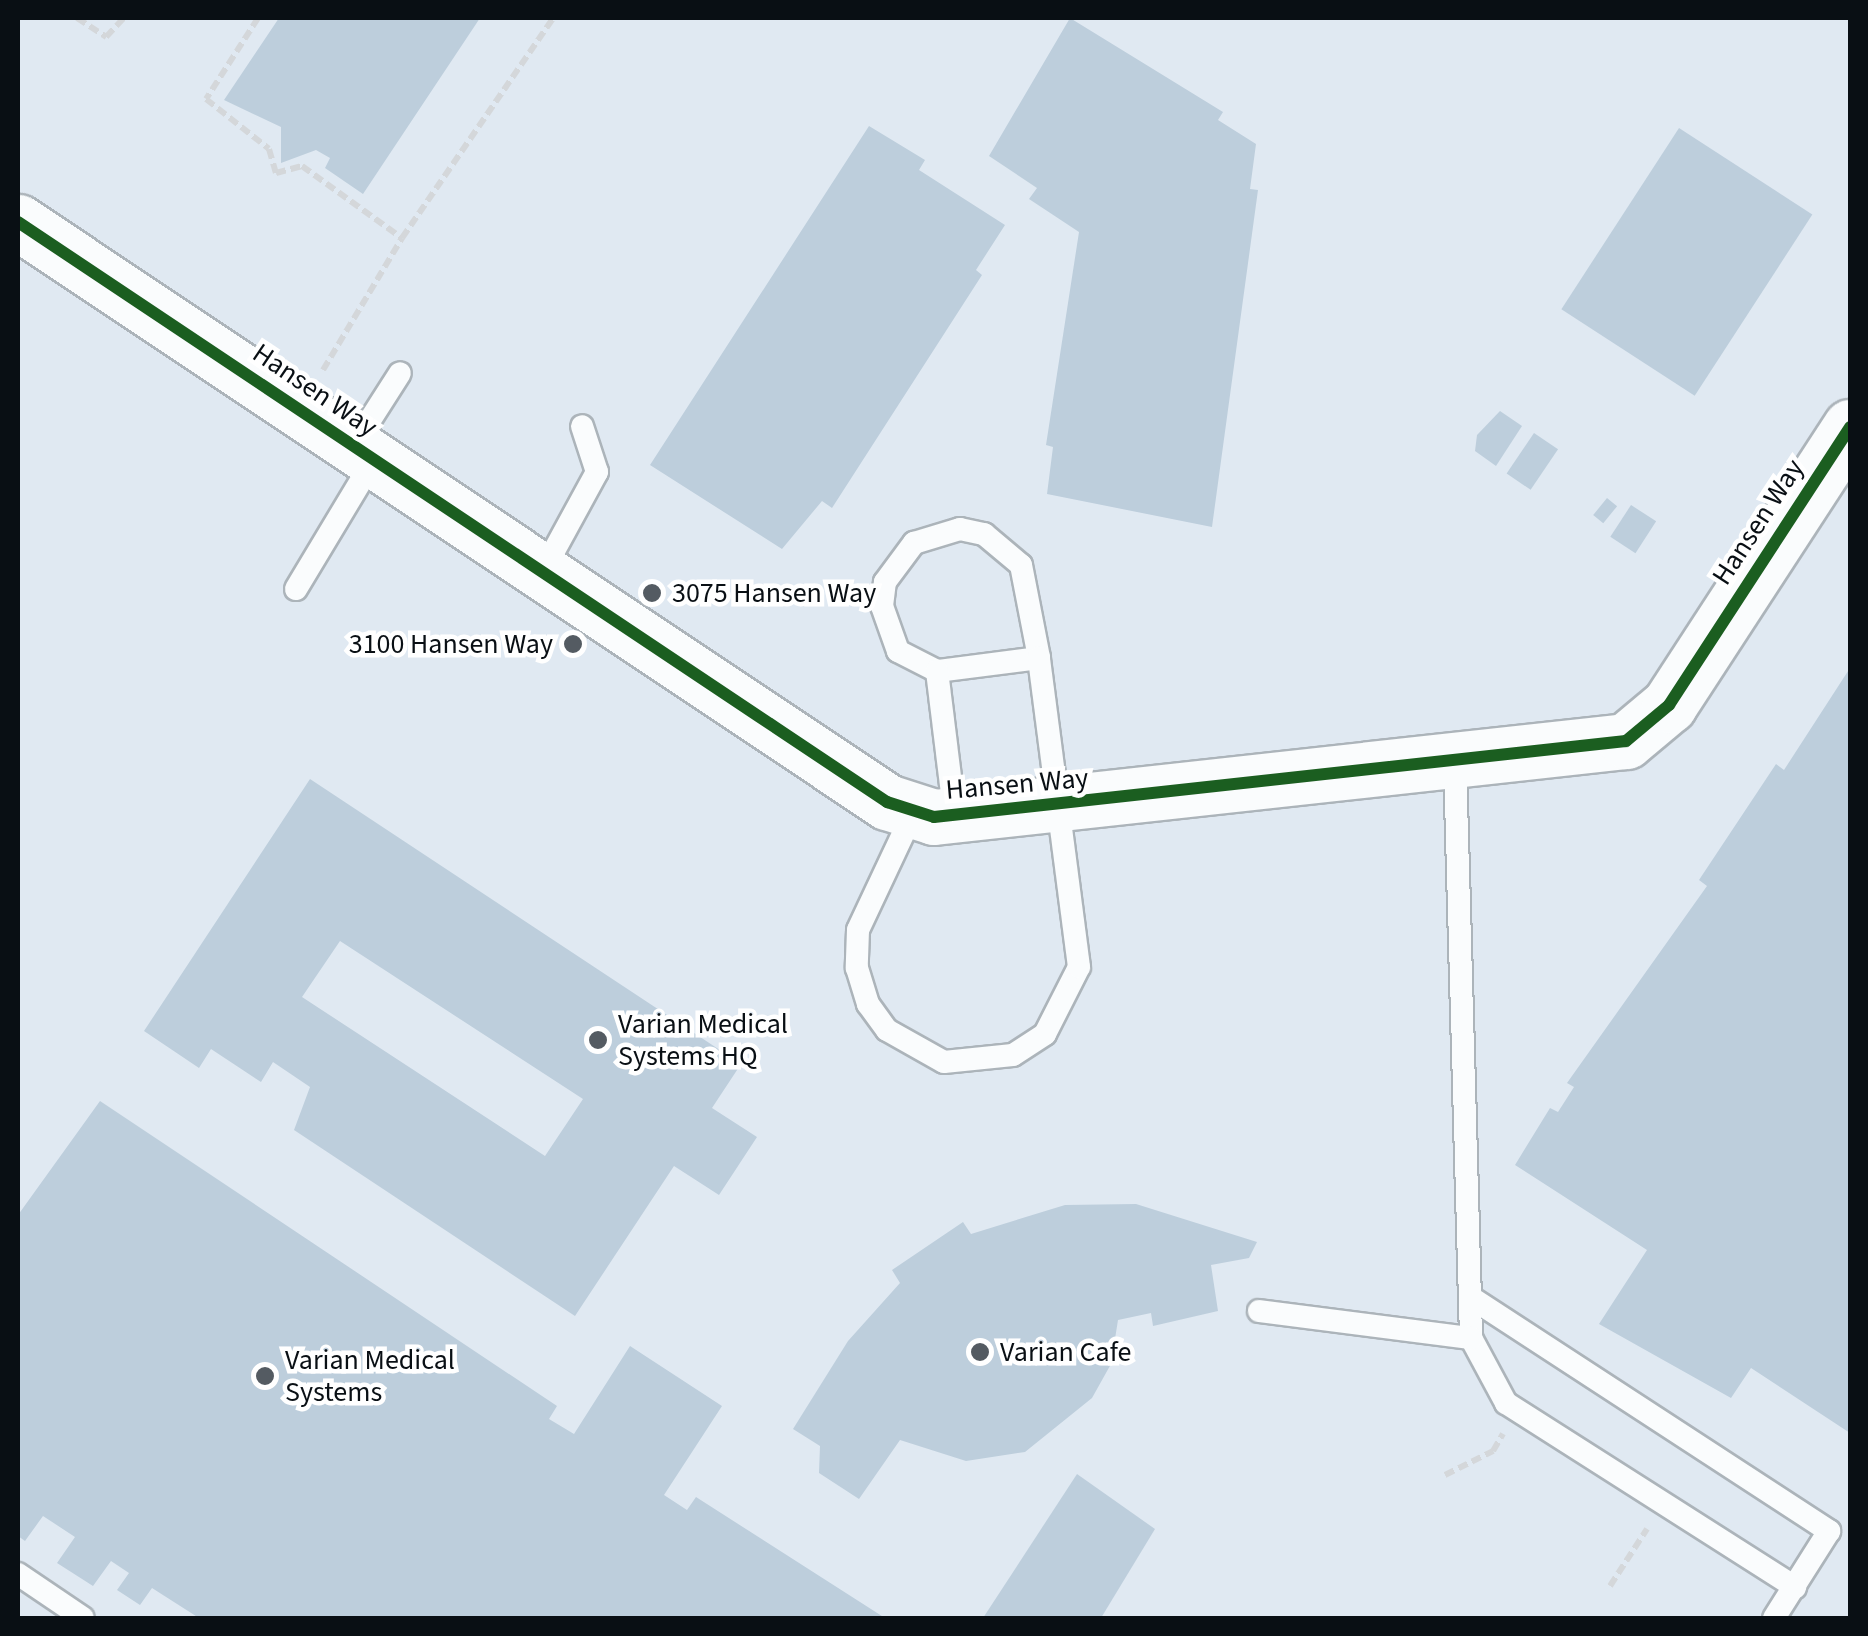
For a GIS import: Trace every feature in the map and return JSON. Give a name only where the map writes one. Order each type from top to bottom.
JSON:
[{"type":"street","name":"Hansen Way","points":[[18,222],[543,571],[934,815],[1060,806],[1604,747],[1657,720],[1850,430]]},
{"type":"lane","points":[[296,589],[400,373]]},
{"type":"lane","points":[[543,571],[597,472],[582,426]]},
{"type":"lane","points":[[937,671],[934,815],[858,930],[857,968],[888,1030],[944,1062],[977,1064],[1014,1054],[1045,1034],[1071,992],[1079,967],[1039,658],[1021,564],[984,534],[948,531],[914,543],[896,560],[882,606],[898,651],[917,668],[937,671],[1039,658]]},
{"type":"lane","points":[[1455,764],[1470,1338],[1506,1403],[1795,1587]]},
{"type":"lane","points":[[1470,1297],[1829,1532],[1774,1618]]},
{"type":"lane","points":[[1259,1311],[1470,1338]]},
{"type":"lane","points":[[18,1574],[84,1618]]},
{"type":"path","points":[[77,18],[106,36],[124,18]]},
{"type":"path","points":[[258,18],[206,99],[269,149],[276,173],[302,166],[402,238]]},
{"type":"path","points":[[322,371],[402,238],[552,18]]},
{"type":"path","points":[[1445,1475],[1492,1451],[1504,1433]]},
{"type":"path","points":[[1610,1586],[1647,1529]]},
{"type":"building","points":[[279,18],[480,18],[363,194],[325,168],[330,158],[316,150],[281,163],[281,127],[224,100]]},
{"type":"building","points":[[1070,18],[1223,112],[1218,120],[1256,144],[1250,189],[1258,190],[1212,527],[1047,494],[1053,447],[1046,445],[1079,232],[1029,199],[1037,188],[989,156]]},
{"type":"building","points":[[869,126],[925,160],[919,170],[1005,225],[976,270],[982,275],[832,508],[822,501],[782,549],[650,465]]},
{"type":"building","points":[[1679,128],[1812,215],[1695,396],[1561,309]]},
{"type":"building","points":[[1500,411],[1522,426],[1496,466],[1475,451],[1477,435]]},
{"type":"building","points":[[1534,433],[1558,449],[1531,490],[1507,474]]},
{"type":"building","points":[[1607,498],[1617,506],[1603,523],[1593,515]]},
{"type":"building","points":[[1631,505],[1656,521],[1635,553],[1610,537]]},
{"type":"building","points":[[1850,668],[1850,1433],[1751,1368],[1731,1398],[1599,1324],[1647,1250],[1515,1165],[1550,1108],[1558,1112],[1574,1087],[1567,1083],[1707,886],[1699,880],[1776,764],[1784,770]]},
{"type":"building","name":"Varian Medical Systems HQ","points":[[310,779],[741,1064],[712,1108],[757,1137],[719,1195],[674,1166],[575,1316],[294,1130],[310,1087],[273,1062],[261,1082],[211,1049],[199,1068],[144,1031]],"holes":[[[340,941],[583,1099],[545,1156],[302,997]]]},
{"type":"building","name":"Varian Medical Systems","points":[[100,1101],[557,1406],[549,1419],[574,1434],[630,1346],[722,1406],[664,1495],[687,1510],[696,1497],[885,1618],[199,1618],[152,1588],[140,1605],[117,1590],[129,1573],[111,1561],[93,1586],[57,1563],[75,1537],[43,1516],[25,1541],[18,1536],[18,1215]]},
{"type":"building","name":"Varian Cafe","points":[[1136,1204],[1257,1242],[1249,1258],[1211,1265],[1218,1311],[1153,1326],[1151,1313],[1118,1320],[1111,1364],[1092,1398],[1025,1452],[966,1461],[900,1440],[859,1499],[819,1473],[820,1446],[793,1429],[848,1341],[900,1283],[892,1270],[963,1222],[971,1234],[1065,1205]]},
{"type":"building","points":[[1077,1474],[1155,1529],[1101,1618],[983,1618]]},
{"type":"cycle path","points":[[18,222],[887,802],[934,817],[1626,741],[1669,705],[1850,427]]},
{"type":"place","name":"3075 Hansen Way","points":[[652,593]]},
{"type":"place","name":"3100 Hansen Way","points":[[573,644]]},
{"type":"place","name":"Varian Medical Systems HQ","points":[[598,1040]]},
{"type":"place","name":"Varian Cafe","points":[[980,1352]]},
{"type":"place","name":"Varian Medical Systems","points":[[265,1376]]}]
